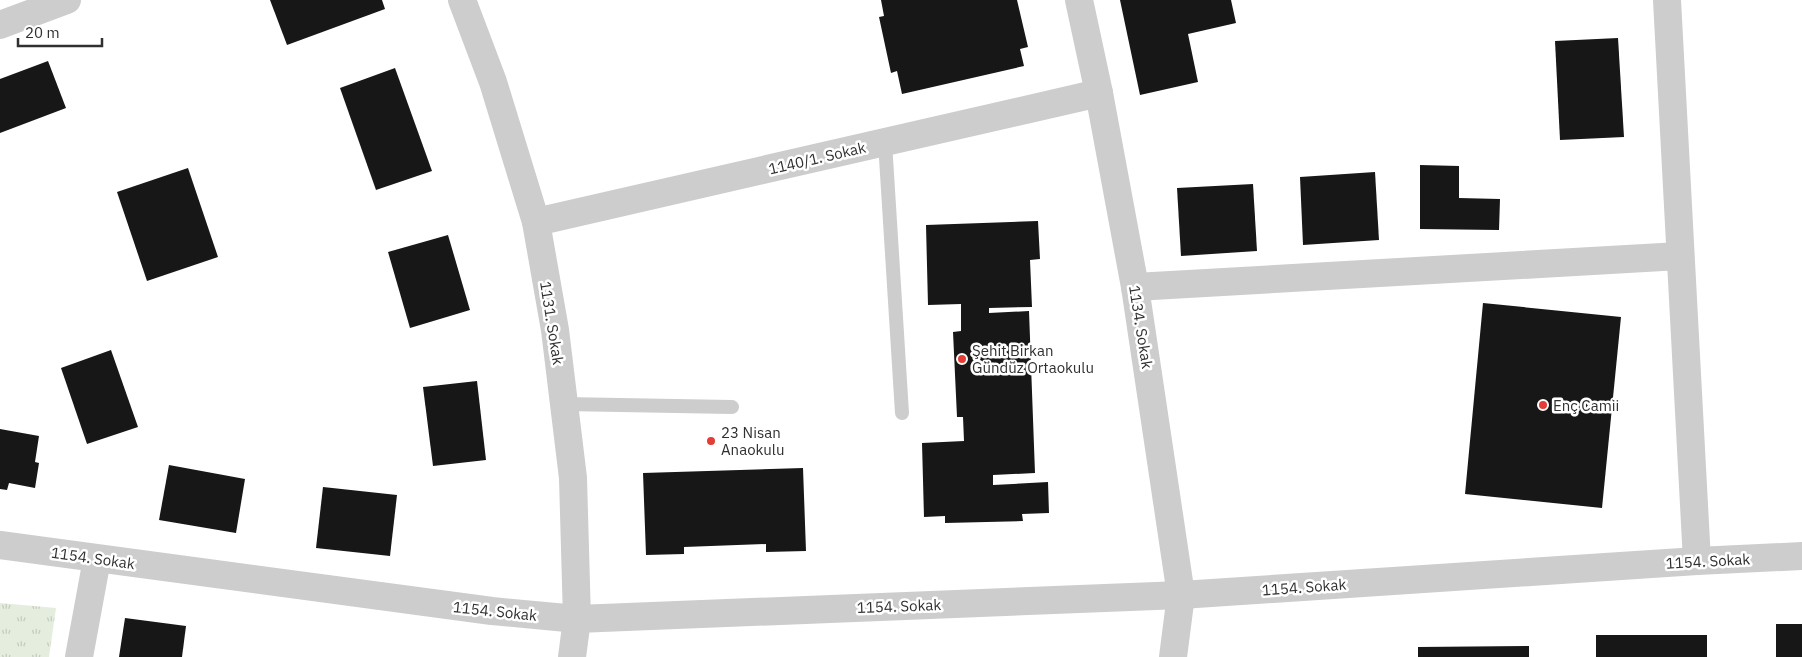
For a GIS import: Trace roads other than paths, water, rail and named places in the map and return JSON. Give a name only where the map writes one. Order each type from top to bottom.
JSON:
[{"type":"street","points":[[0,25],[67,0]]},
{"type":"street","name":"1131. Sokak","points":[[462,0],[492,82],[536,222],[555,330],[573,478],[577,619],[572,657]]},
{"type":"street","name":"1134. Sokak","points":[[1078,0],[1099,93],[1135,287],[1181,595],[1173,657]]},
{"type":"street","points":[[1667,0],[1697,560]]},
{"type":"street","name":"1140/1. Sokak","points":[[536,222],[1099,93]]},
{"type":"street","points":[[1135,287],[1680,256]]},
{"type":"street","name":"1154. Sokak","points":[[0,545],[492,611],[577,619],[1181,595],[1697,560],[1802,556]]},
{"type":"street","points":[[80,657],[97,559]]},
{"type":"lane","points":[[885,142],[902,413]]},
{"type":"lane","points":[[564,404],[732,407]]},
{"type":"place","name":"Şehit Birkan Gündüz Ortaokulu","points":[[962,359]]},
{"type":"place","name":"Enç Camii","points":[[1543,405]]},
{"type":"place","name":"23 Nisan Anaokulu","points":[[711,441]]}]
